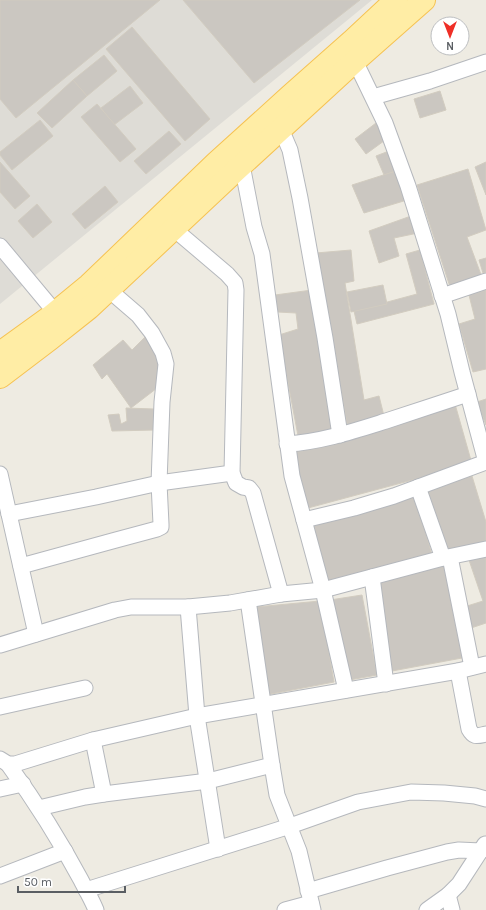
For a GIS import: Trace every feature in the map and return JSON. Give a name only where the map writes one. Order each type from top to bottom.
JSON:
[{"type":"main road","points":[[0,377],[50,339],[83,301],[89,285],[152,223],[396,0]]},
{"type":"main road","points":[[0,353],[55,312],[109,290],[281,128],[424,0]]},
{"type":"street","points":[[304,520],[354,508],[394,496],[486,462],[483,441],[468,394],[448,314],[408,186],[385,123],[355,61]]},
{"type":"street","points":[[373,97],[442,77],[486,62]]},
{"type":"street","points":[[281,128],[290,150],[300,198],[325,338],[340,435]]},
{"type":"street","points":[[242,165],[254,227],[262,254],[292,476],[323,590],[346,690]]},
{"type":"street","points":[[174,228],[227,274],[235,283],[232,473],[236,483],[243,487],[249,488],[252,493],[281,594]]},
{"type":"street","points":[[0,246],[55,312]]},
{"type":"street","points":[[442,296],[486,281]]},
{"type":"street","points":[[21,566],[157,529],[161,527],[162,524],[159,483],[162,402],[166,364],[163,353],[152,333],[138,315],[109,290]]},
{"type":"street","points":[[287,444],[340,435],[468,394]]},
{"type":"street","points":[[9,514],[159,483],[232,473]]},
{"type":"street","points":[[0,474],[36,634]]},
{"type":"street","points":[[4,761],[15,764],[93,740],[197,716],[458,671],[479,665],[447,558],[418,487]]},
{"type":"street","points":[[0,645],[115,610],[132,607],[188,607],[230,603],[281,594],[323,590],[486,549]]},
{"type":"street","points":[[372,577],[386,684]]},
{"type":"street","points":[[248,600],[277,794],[299,852],[311,901]]},
{"type":"street","points":[[188,607],[197,716],[218,849]]},
{"type":"street","points":[[458,671],[469,729],[472,734],[476,736],[486,734]]},
{"type":"street","points":[[0,707],[85,688]]},
{"type":"street","points":[[93,740],[104,794]]},
{"type":"street","points":[[4,761],[23,784],[39,808],[65,851],[96,910]]},
{"type":"street","points":[[39,808],[85,797],[208,781],[272,765]]},
{"type":"street","points":[[0,789],[23,784]]},
{"type":"street","points":[[86,890],[290,826],[358,802],[411,792],[444,793],[475,796],[486,799]]},
{"type":"street","points":[[285,910],[311,901],[387,868],[459,850],[482,854],[460,884],[448,895],[427,910]]},
{"type":"street","points":[[0,876],[65,851]]},
{"type":"street","points":[[448,895],[452,910]]},
{"type":"shaded area","points":[[0,0],[372,0],[0,304]]},
{"type":"building","points":[[0,0],[160,0],[16,118],[0,99]]},
{"type":"building","points":[[183,0],[360,0],[254,83]]},
{"type":"building","points":[[132,27],[210,119],[185,141],[106,49]]},
{"type":"building","points":[[104,55],[117,71],[87,96],[73,80]]},
{"type":"building","points":[[73,80],[87,96],[52,128],[37,113]]},
{"type":"building","points":[[130,86],[143,103],[114,125],[101,108]]},
{"type":"building","points":[[440,91],[446,110],[420,118],[414,99]]},
{"type":"building","points":[[97,104],[136,149],[120,162],[81,117]]},
{"type":"building","points":[[40,120],[53,136],[12,170],[0,155],[0,152]]},
{"type":"building","points":[[376,123],[388,138],[366,154],[355,139]]},
{"type":"building","points":[[169,131],[181,144],[146,174],[134,161]]},
{"type":"building","points":[[389,151],[396,171],[384,175],[376,156]]},
{"type":"building","points":[[0,162],[30,196],[15,209],[0,192]]},
{"type":"building","points":[[486,162],[486,195],[475,167]]},
{"type":"building","points":[[468,169],[486,230],[467,237],[483,280],[451,290],[417,185]]},
{"type":"building","points":[[396,171],[407,200],[364,213],[352,185]]},
{"type":"building","points":[[105,186],[118,202],[85,229],[72,214]]},
{"type":"building","points":[[37,204],[52,222],[33,238],[18,221]]},
{"type":"building","points":[[411,216],[418,233],[394,238],[399,256],[379,263],[369,231]]},
{"type":"building","points":[[351,250],[354,281],[345,283],[364,400],[379,396],[385,420],[348,429],[316,253]]},
{"type":"building","points":[[420,250],[434,304],[357,324],[354,311],[417,294],[406,254]]},
{"type":"building","points":[[486,258],[486,272],[483,273],[479,260]]},
{"type":"building","points":[[383,285],[387,304],[351,312],[347,292]]},
{"type":"building","points":[[312,290],[335,433],[299,441],[279,335],[298,329],[296,313],[278,312],[275,295]]},
{"type":"building","points":[[486,290],[486,369],[473,372],[459,324],[475,319],[469,295]]},
{"type":"building","points":[[146,336],[164,372],[157,374],[161,385],[131,408],[107,374],[102,379],[93,365],[123,340],[132,350]]},
{"type":"building","points":[[486,399],[486,425],[477,402]]},
{"type":"building","points":[[455,404],[472,464],[308,508],[292,449]]},
{"type":"building","points":[[126,408],[154,409],[155,430],[112,431],[108,415],[119,414],[121,424],[127,421]]},
{"type":"building","points":[[472,476],[486,522],[486,544],[444,556],[425,490]]},
{"type":"building","points":[[415,494],[432,555],[326,585],[309,523]]},
{"type":"building","points":[[486,555],[486,623],[465,630],[464,607],[483,601],[469,560]]},
{"type":"building","points":[[444,565],[462,658],[392,671],[374,579]]},
{"type":"building","points":[[362,595],[377,675],[344,681],[330,600]]},
{"type":"building","points":[[320,601],[334,682],[266,695],[256,607]]}]
